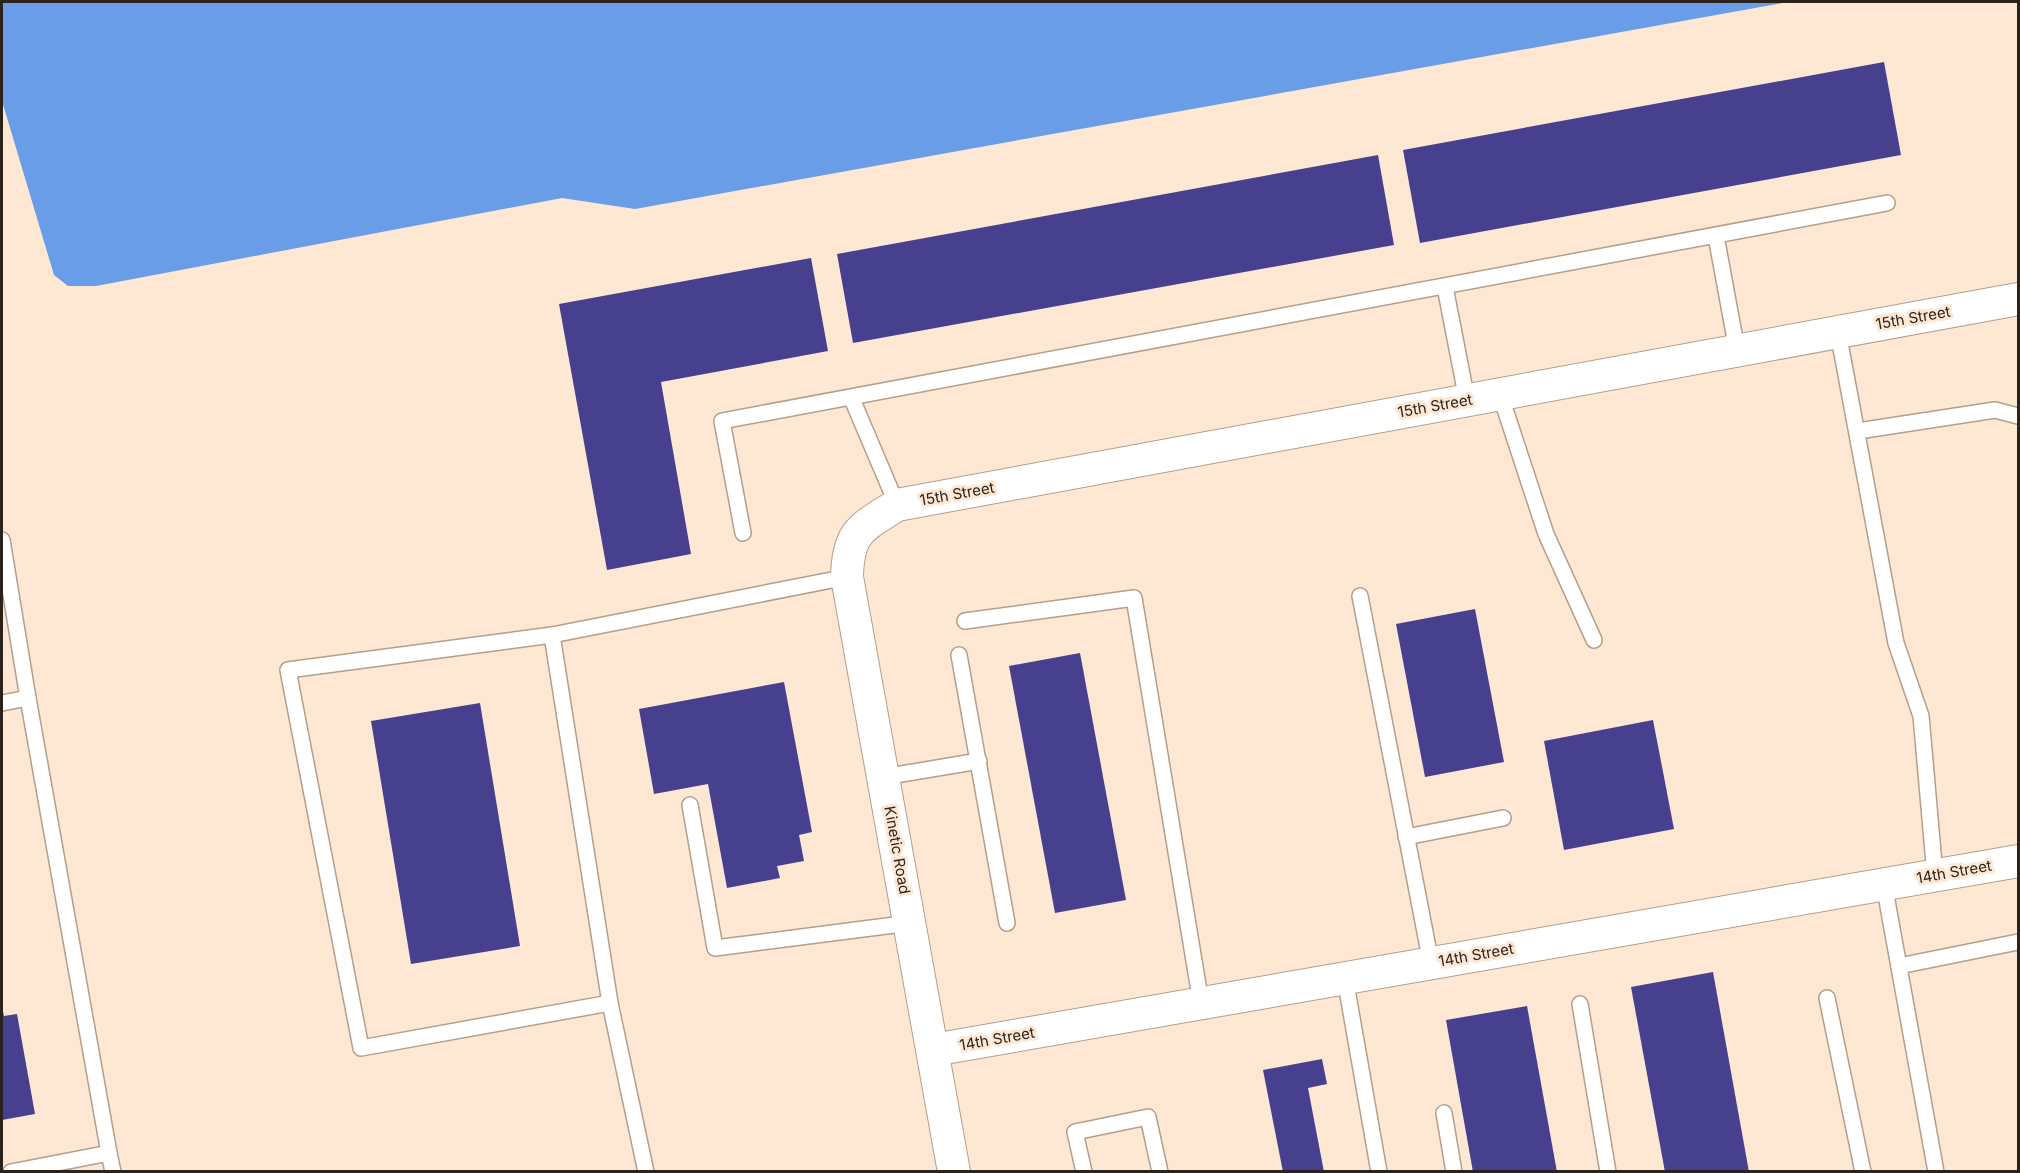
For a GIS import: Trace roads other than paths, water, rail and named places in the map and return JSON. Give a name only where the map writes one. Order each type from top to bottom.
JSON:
[{"type":"street","name":"15th Street","points":[[859,530],[897,505],[2019,299]]},
{"type":"street","name":"Kinetic Road","points":[[859,530],[848,552],[847,578],[954,1172]]},
{"type":"street","name":"14th Street","points":[[933,1050],[2019,861]]},
{"type":"lane","points":[[743,533],[722,421],[852,399],[1887,203]]},
{"type":"lane","points":[[1716,236],[1737,351]]},
{"type":"lane","points":[[1444,286],[1467,400]]},
{"type":"lane","points":[[1838,332],[1896,643],[1921,716],[1935,875]]},
{"type":"lane","points":[[1500,394],[1546,534],[1594,640]]},
{"type":"lane","points":[[852,399],[897,505]]},
{"type":"lane","points":[[1858,431],[1995,410],[2019,416]]},
{"type":"lane","points":[[2,540],[113,1172]]},
{"type":"lane","points":[[610,1003],[361,1048],[288,670],[552,635],[847,578]]},
{"type":"lane","points":[[1359,596],[1431,963]]},
{"type":"lane","points":[[965,621],[1134,598],[1201,1003]]},
{"type":"lane","points":[[552,635],[610,1003],[646,1172]]},
{"type":"lane","points":[[959,655],[1007,923]]},
{"type":"lane","points":[[2,703],[28,698]]},
{"type":"lane","points":[[883,777],[979,761]]},
{"type":"lane","points":[[690,805],[715,948],[910,923]]},
{"type":"lane","points":[[1406,837],[1503,818]]},
{"type":"lane","points":[[1884,884],[1936,1172]]},
{"type":"lane","points":[[1899,966],[2019,942]]},
{"type":"lane","points":[[1345,978],[1379,1172]]},
{"type":"lane","points":[[1827,998],[1863,1172]]},
{"type":"lane","points":[[1580,1004],[1608,1172]]},
{"type":"lane","points":[[1444,1113],[1454,1172]]},
{"type":"lane","points":[[1084,1172],[1075,1132],[1148,1117],[1160,1172]]},
{"type":"lane","points":[[11,1172],[109,1154]]},
{"type":"water","points":[[2,2],[1788,2],[635,209],[562,198],[96,286],[68,286],[54,275],[2,101]]}]
